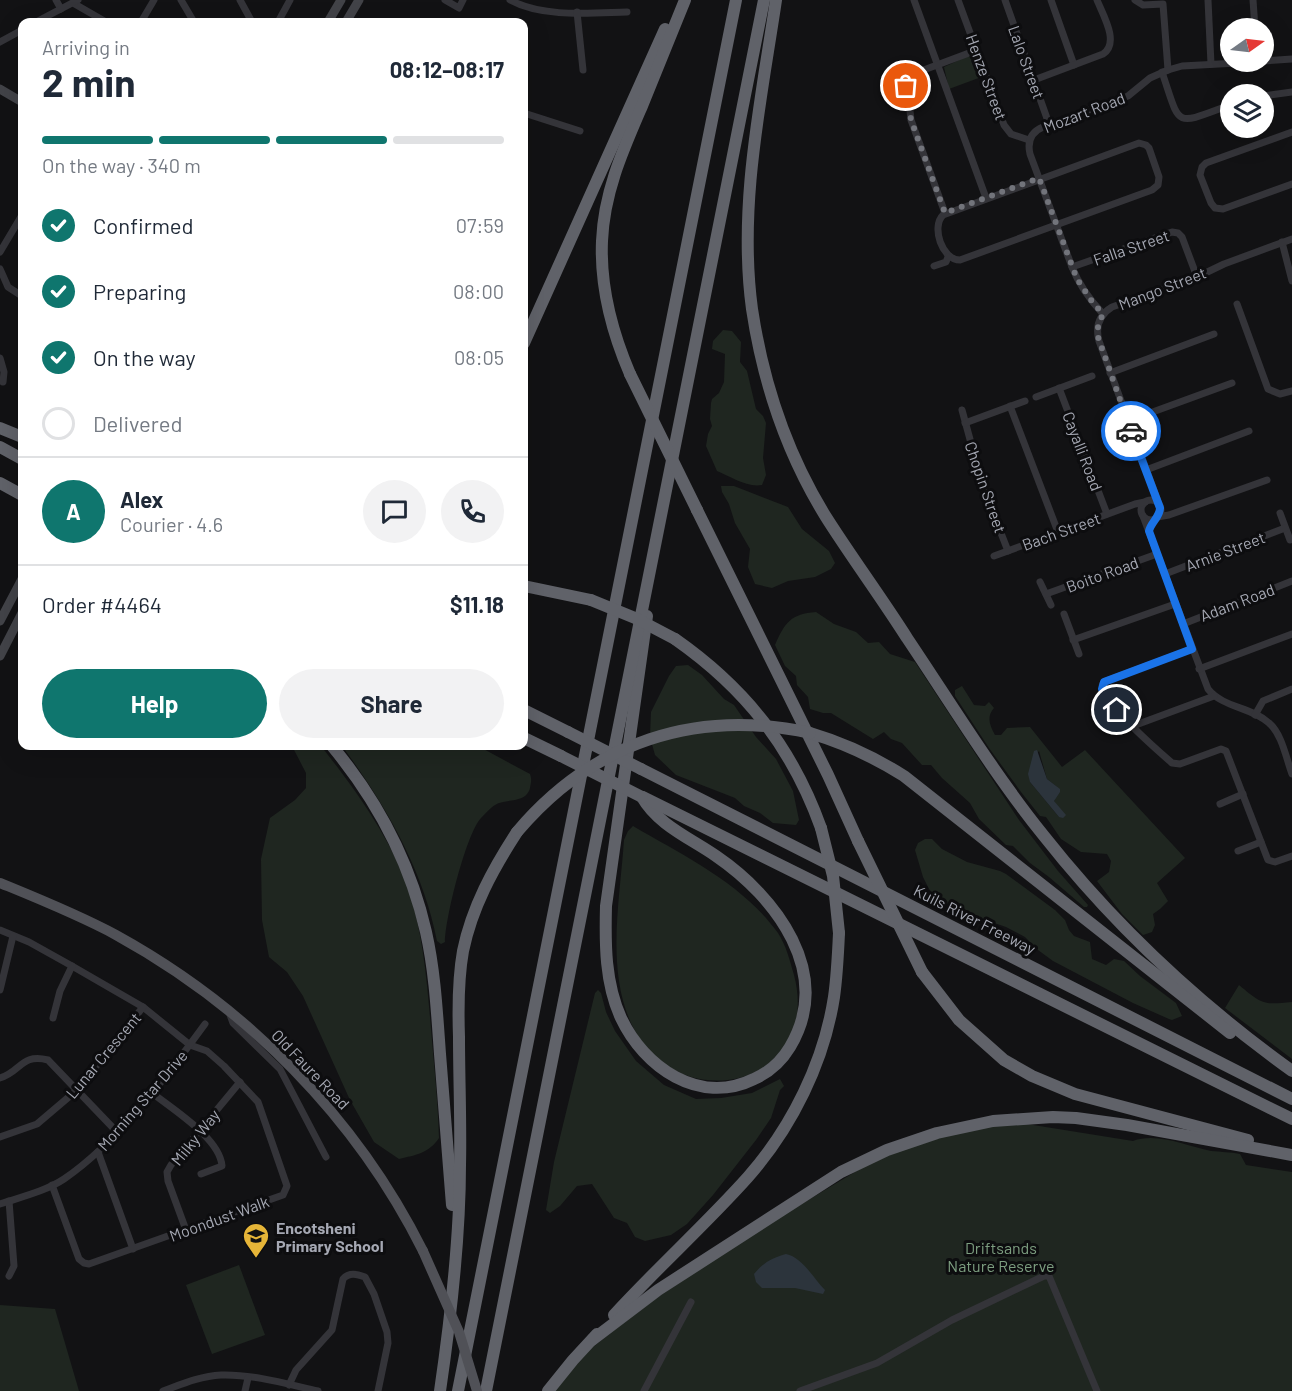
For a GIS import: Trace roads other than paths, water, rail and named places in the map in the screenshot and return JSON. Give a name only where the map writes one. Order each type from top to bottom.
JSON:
[{"type":"highway","points":[[528,334],[678,0]]},
{"type":"highway","points":[[685,0],[616,167],[603,222],[602,262],[606,301],[612,326],[630,374],[828,775],[922,972],[958,1020],[1004,1060],[1032,1076],[1074,1094],[1264,1144],[1292,1154]]},
{"type":"highway","points":[[458,1391],[736,0]]},
{"type":"highway","points":[[486,1391],[764,0]]},
{"type":"highway","points":[[776,0],[752,172],[748,213],[749,274],[752,308],[766,377],[781,423],[801,470],[826,516],[997,774],[1043,836],[1106,909],[1159,963],[1236,1029],[1292,1071]]},
{"type":"highway","points":[[0,428],[18,435]]},
{"type":"highway","points":[[0,447],[18,457]]},
{"type":"highway","points":[[0,475],[18,484]]},
{"type":"highway","points":[[0,483],[18,493]]},
{"type":"highway","points":[[642,797],[656,816],[717,856],[760,892],[782,921],[794,942],[802,964],[805,982],[806,1001],[799,1031],[776,1066],[747,1083],[723,1088],[706,1087],[686,1082],[667,1073],[647,1057],[634,1042],[620,1015],[610,985],[605,938],[606,906],[646,633],[649,572]]},
{"type":"highway","points":[[528,587],[591,600],[675,639],[718,671],[759,715],[793,764],[821,828],[833,876],[839,933],[834,1000],[823,1043],[809,1082],[780,1134],[748,1177],[592,1340],[548,1391]]},
{"type":"highway","name":"Kuils River Freeway","points":[[528,712],[1292,1099]]},
{"type":"highway","points":[[440,1391],[455,1277],[457,1242],[460,1166],[459,987],[463,951],[472,919],[497,863],[518,832],[546,800],[588,768],[632,745],[677,730],[725,724],[773,726],[833,740],[882,762],[904,776],[1223,1029],[1292,1077]]},
{"type":"highway","points":[[528,740],[1292,1119]]},
{"type":"highway","points":[[335,750],[358,780],[390,833],[405,864],[426,932],[436,991],[457,1242]]},
{"type":"highway","points":[[592,1340],[658,1290],[841,1172],[887,1150],[938,1132],[993,1121],[1053,1117],[1076,1118],[1292,1154]]},
{"type":"main road","points":[[330,18],[341,0]]},
{"type":"main road","points":[[348,18],[359,0]]},
{"type":"main road","points":[[0,89],[18,100]]},
{"type":"main road","points":[[0,621],[18,587]]},
{"type":"main road","points":[[0,656],[18,621]]},
{"type":"main road","name":"Old Faure Road","points":[[0,883],[77,916],[115,935],[174,970],[228,1010],[280,1056],[348,1131],[387,1186],[423,1251],[455,1323],[477,1391]]},
{"type":"street","points":[[56,0],[61,9]]},
{"type":"street","points":[[143,18],[154,0]]},
{"type":"street","points":[[181,0],[192,18]]},
{"type":"street","points":[[240,0],[250,18]]},
{"type":"street","points":[[280,18],[290,0]]},
{"type":"street","points":[[445,0],[461,2]]},
{"type":"street","points":[[510,0],[533,9],[556,13],[627,12]]},
{"type":"street","points":[[914,0],[986,198]]},
{"type":"street","name":"Henze Street","points":[[958,0],[1004,125],[1011,134],[1029,140]]},
{"type":"street","name":"Lalo Street","points":[[1005,0],[1049,124]]},
{"type":"street","points":[[1051,0],[1074,65]]},
{"type":"street","points":[[1034,80],[1104,54],[1111,47],[1111,39],[1097,0]]},
{"type":"street","points":[[1135,0],[1143,5],[1164,2],[1165,71],[1176,114],[1182,119],[1191,119],[1220,109]]},
{"type":"street","points":[[1208,0],[1211,64]]},
{"type":"street","points":[[1253,0],[1254,18]]},
{"type":"street","points":[[44,18],[75,1],[100,18]]},
{"type":"street","points":[[577,12],[583,70]]},
{"type":"street","points":[[0,42],[18,32]]},
{"type":"street","points":[[945,213],[911,120],[906,86],[911,75],[977,50]]},
{"type":"street","points":[[1274,60],[1292,59]]},
{"type":"street","name":"Mozart Road","points":[[1103,314],[1077,279],[1029,150],[1029,140],[1036,130],[1128,96],[1150,78],[1165,71],[1182,66],[1220,64]]},
{"type":"street","points":[[1274,94],[1292,92]]},
{"type":"street","points":[[528,114],[580,131]]},
{"type":"street","points":[[1292,132],[1206,163],[1200,172],[1211,203],[1218,209],[1292,184]]},
{"type":"street","points":[[1136,143],[1149,148],[1159,177],[1155,188],[960,260],[948,257],[937,228],[938,219],[945,213],[1039,178],[1136,143]]},
{"type":"street","points":[[0,252],[18,222]]},
{"type":"street","name":"Falla Street","points":[[1072,267],[1172,232],[1182,237],[1197,277]]},
{"type":"street","name":"Mango Street","points":[[1160,506],[1110,373],[1097,333],[1099,321],[1103,314],[1112,307],[1197,277],[1224,264],[1292,239]]},
{"type":"street","points":[[1282,242],[1292,281]]},
{"type":"street","points":[[934,266],[946,262],[948,257]]},
{"type":"street","points":[[0,269],[8,287],[18,293]]},
{"type":"street","points":[[1237,304],[1268,389],[1277,394],[1289,392]]},
{"type":"street","points":[[1110,373],[1214,334]]},
{"type":"street","points":[[0,358],[4,372],[3,382]]},
{"type":"street","points":[[1036,397],[1092,376]]},
{"type":"street","points":[[1128,421],[1232,383]]},
{"type":"street","name":"Cayalli Road","points":[[1059,388],[1107,514]]},
{"type":"street","name":"Chopin Street","points":[[965,423],[1025,401]]},
{"type":"street","points":[[1010,406],[1058,532]]},
{"type":"street","name":"Chopin Street","points":[[962,410],[983,487],[1008,551]]},
{"type":"street","points":[[1146,470],[1249,431]]},
{"type":"street","points":[[1128,506],[1137,509],[1150,519],[1156,518],[1267,480]]},
{"type":"street","points":[[1152,487],[1142,505],[1143,515],[1206,686],[1214,696],[1270,724],[1278,735],[1292,774]]},
{"type":"street","points":[[1146,501],[1156,501],[1169,512],[1180,511]]},
{"type":"street","name":"Bach Street","points":[[994,556],[1146,501]]},
{"type":"street","points":[[1149,531],[1160,506]]},
{"type":"street","points":[[1280,513],[1290,540]]},
{"type":"street","name":"Arnie Street","points":[[1165,574],[1285,528]]},
{"type":"street","name":"Boito Road","points":[[1046,594],[1157,554]]},
{"type":"street","name":"Adam Road","points":[[1183,624],[1292,581]]},
{"type":"street","name":"Boito Road","points":[[1040,582],[1051,605]]},
{"type":"street","points":[[1073,640],[1175,603]]},
{"type":"street","points":[[1064,614],[1079,654]]},
{"type":"street","points":[[1199,669],[1292,634]]},
{"type":"street","points":[[1192,649],[1104,682],[1102,687],[1117,710],[1170,762],[1176,765],[1221,749],[1226,751],[1268,860],[1271,862],[1292,856]]},
{"type":"street","points":[[1255,715],[1263,701],[1292,689]]},
{"type":"street","points":[[1133,726],[1214,696]]},
{"type":"street","points":[[1282,748],[1292,745]]},
{"type":"street","points":[[1220,804],[1243,794]]},
{"type":"street","points":[[1238,851],[1261,843]]},
{"type":"street","name":"Moondust Walk","points":[[0,930],[72,966],[143,1007],[190,1045],[207,1051],[251,1093],[262,1111],[286,1179],[286,1191],[283,1195],[95,1263],[84,1263],[75,1251],[52,1185]]},
{"type":"street","points":[[0,990],[13,936]]},
{"type":"street","points":[[53,1018],[60,991],[72,966]]},
{"type":"street","name":"Lunar Crescent","points":[[0,1137],[37,1124],[77,1090],[143,1007]]},
{"type":"street","points":[[228,1010],[233,1023],[280,1069],[327,1157]]},
{"type":"street","name":"Morning Star Drive","points":[[0,1204],[52,1185],[98,1152],[151,1092],[205,1024]]},
{"type":"street","points":[[0,1078],[7,1076],[26,1060],[42,1058],[52,1063],[117,1132]]},
{"type":"street","name":"Milky Way","points":[[186,1230],[168,1181],[167,1172],[240,1082]]},
{"type":"street","points":[[151,1092],[200,1131],[216,1148],[222,1163],[220,1167],[201,1174]]},
{"type":"street","points":[[98,1152],[133,1249]]},
{"type":"street","points":[[9,1201],[14,1266],[9,1276]]},
{"type":"street","points":[[289,1385],[296,1370],[332,1330],[343,1279],[354,1274],[365,1276],[370,1284],[387,1332],[388,1343],[378,1391]]},
{"type":"street","points":[[800,1391],[877,1363],[951,1320],[1044,1276],[1049,1276],[1097,1391]]},
{"type":"street","points":[[644,1391],[691,1302]]},
{"type":"street","points":[[164,1391],[208,1377],[235,1376],[318,1391]]},
{"type":"street","points":[[245,1391],[248,1378]]},
{"type":"place","name":"Encotsheni Primary School","points":[[256,1259]]},
{"type":"park label","name":"Driftsands Nature Reserve","points":[[1001,1256]]}]
